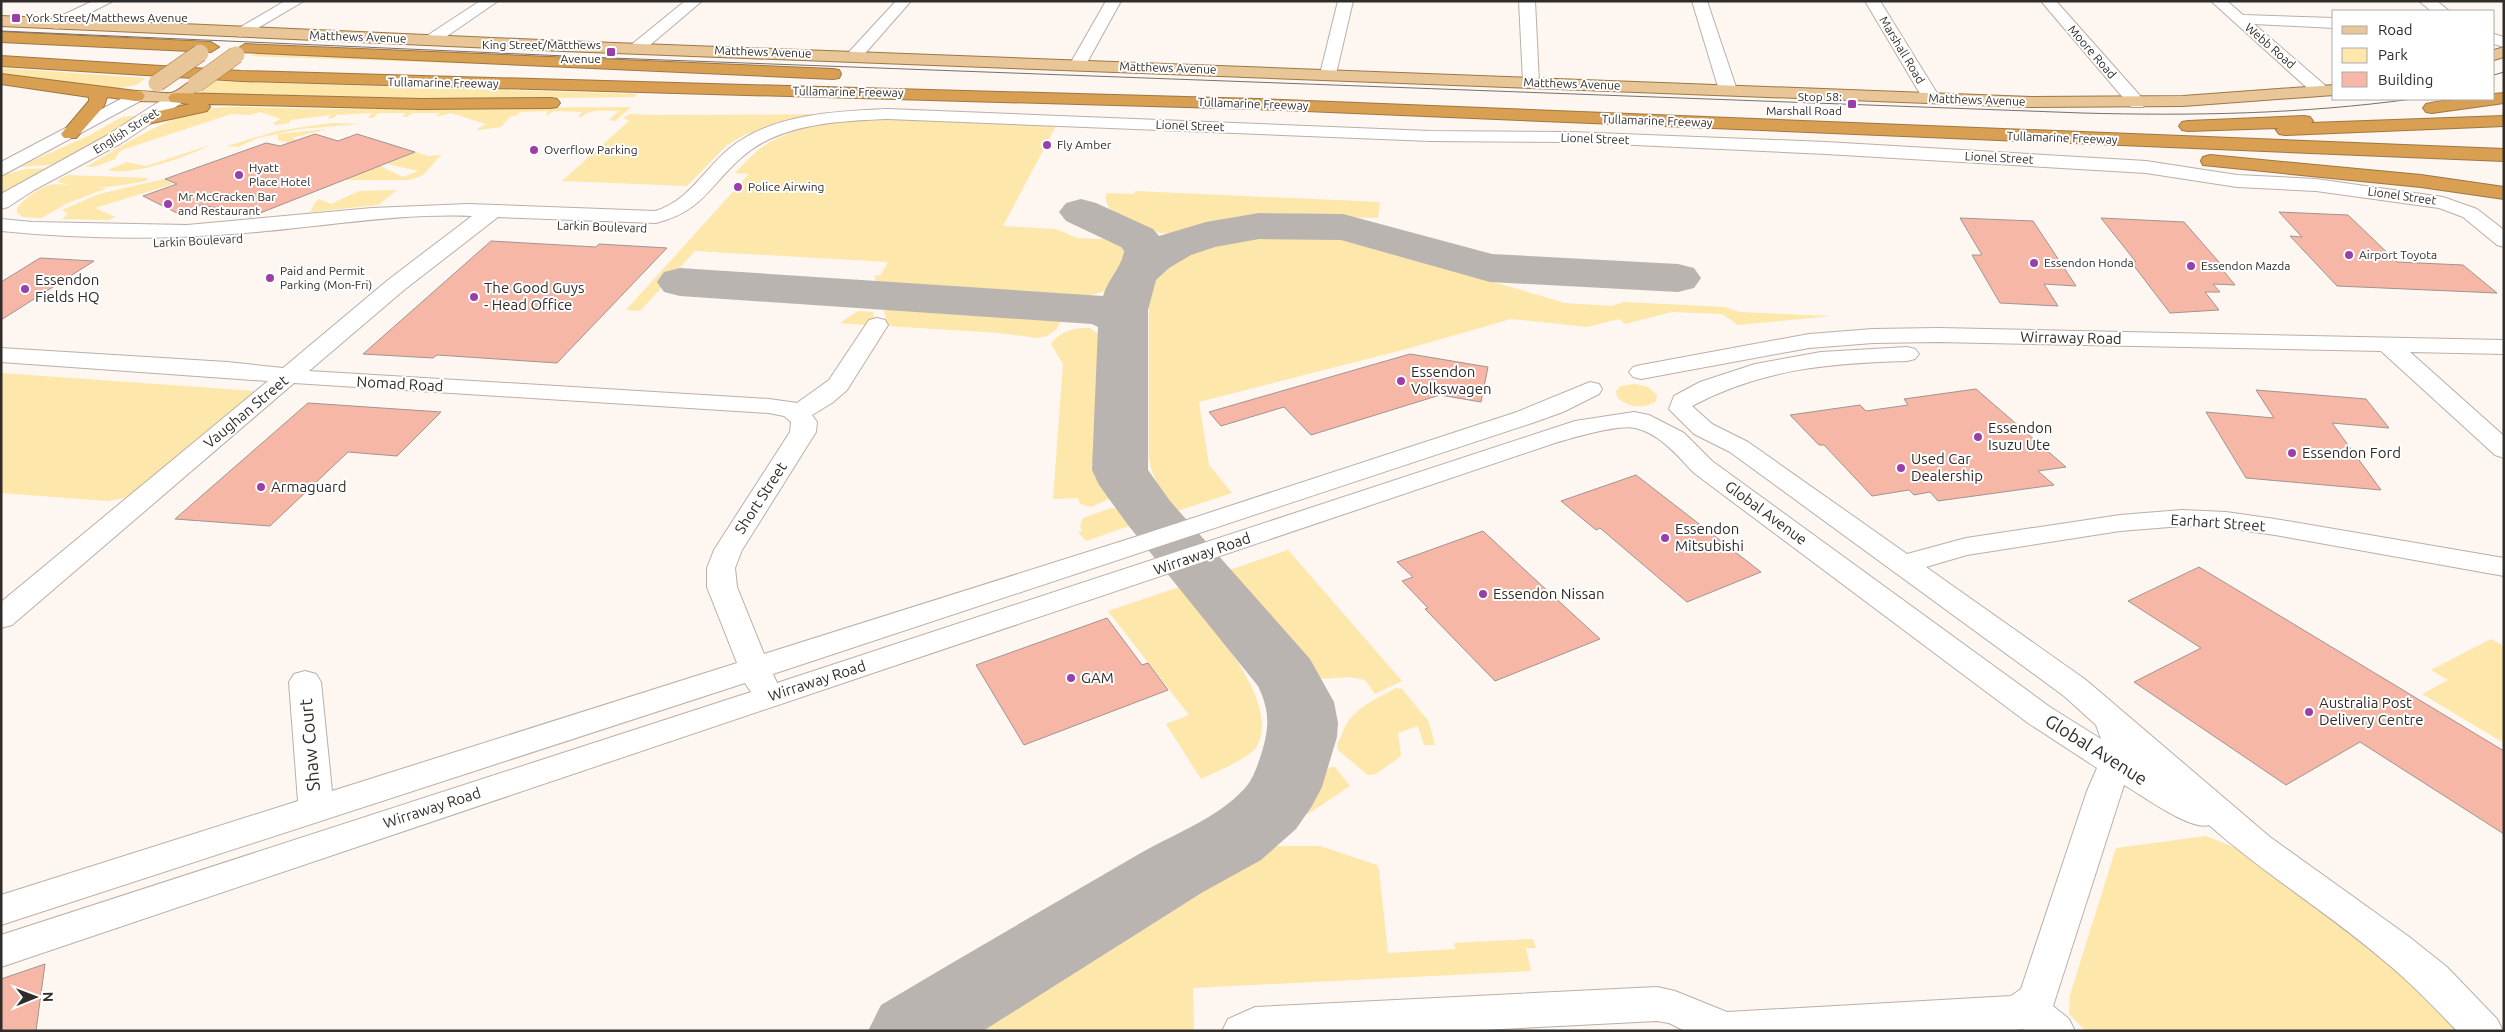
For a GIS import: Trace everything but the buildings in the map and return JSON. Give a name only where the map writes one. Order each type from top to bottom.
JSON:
[{"type":"highway","points":[[1,37],[205,50]]},
{"type":"highway","name":"Tullamarine Freeway","points":[[1,48],[161,59],[344,68],[1971,123],[2253,131],[2504,121]]},
{"type":"highway","points":[[240,52],[848,74]]},
{"type":"highway","name":"Tullamarine Freeway","points":[[1,61],[138,71],[377,81],[1211,96],[1633,120],[2504,155]]},
{"type":"highway","points":[[1,79],[136,96]]},
{"type":"highway","points":[[964,80],[1211,96]]},
{"type":"highway","points":[[70,134],[98,102],[98,94],[91,91]]},
{"type":"highway","points":[[596,103],[1211,96]]},
{"type":"highway","points":[[177,98],[422,104],[567,103]]},
{"type":"highway","points":[[1971,123],[2243,124],[2343,117],[2487,100]]},
{"type":"highway","points":[[148,119],[175,111],[249,101]]},
{"type":"highway","points":[[1633,120],[2120,153],[2412,180],[2504,193]]},
{"type":"main road","name":"Matthews Avenue","points":[[1,21],[431,40],[855,55],[2040,103],[2137,103],[2233,100],[2328,90]]},
{"type":"main road","name":"English Street","points":[[136,96],[205,50],[240,32]]},
{"type":"main road","name":"English Street","points":[[177,98],[240,52],[273,33]]},
{"type":"main road","points":[[205,50],[240,52]]},
{"type":"main road","points":[[136,96],[177,98]]},
{"type":"street","points":[[56,24],[106,1]]},
{"type":"street","points":[[240,32],[297,1]]},
{"type":"street","points":[[431,40],[491,1]]},
{"type":"street","points":[[637,48],[695,1]]},
{"type":"street","points":[[855,55],[904,1]]},
{"type":"street","points":[[1078,64],[1114,1]]},
{"type":"street","points":[[1328,74],[1346,1]]},
{"type":"street","points":[[1526,1],[1531,82]]},
{"type":"street","points":[[1700,1],[1728,90]]},
{"type":"street","name":"Marshall Road","points":[[1872,1],[1931,98]]},
{"type":"street","name":"Moore Road","points":[[2048,1],[2137,103]]},
{"type":"street","name":"Webb Road","points":[[2218,1],[2328,90]]},
{"type":"street","points":[[2426,1],[2440,10]]},
{"type":"street","points":[[2239,19],[2332,23]]},
{"type":"street","name":"English Street","points":[[4,160],[49,145],[136,96]]},
{"type":"street","name":"English Street","points":[[1,203],[27,186],[86,156],[148,119],[177,98]]},
{"type":"street","name":"Lionel Street","points":[[696,195],[742,148],[760,138],[829,120],[888,114],[1430,136],[1571,137],[1826,148],[2146,166],[2222,179],[2336,187],[2442,203],[2470,213],[2504,241]]},
{"type":"street","name":"Larkin Boulevard","points":[[1,225],[179,231],[246,227],[402,212],[486,216],[650,229],[680,220],[692,208],[696,195]]},
{"type":"street","name":"Larkin Boulevard","points":[[1,240],[118,243],[193,242],[486,216]]},
{"type":"street","name":"Vaughan Street","points":[[1,618],[396,285],[486,216]]},
{"type":"street","points":[[798,413],[823,398],[838,385],[877,325]]},
{"type":"street","name":"Wirraway Road","points":[[1,910],[1526,418],[1554,407],[1613,377],[1809,341],[1906,335],[1980,345],[2407,354],[2504,365]]},
{"type":"street","name":"Wirraway Road","points":[[1,950],[1047,606],[1572,430],[1637,420],[1665,418],[1709,387],[1743,374],[1822,360],[1980,345]]},
{"type":"street","name":"Wirraway Road","points":[[2407,354],[2504,347]]},
{"type":"street","points":[[2407,354],[2504,431]]},
{"type":"street","points":[[2407,354],[2504,450]]},
{"type":"street","name":"Nomad Road","points":[[1,355],[227,369],[288,377],[769,406],[791,409],[798,413]]},
{"type":"street","points":[[1613,377],[1593,399],[1602,408],[1616,415],[1637,420]]},
{"type":"street","name":"Global Avenue","points":[[1613,377],[1663,378],[1674,385],[1681,393],[1682,405],[1700,427],[1739,447],[2075,688],[2257,847],[2402,953],[2433,978],[2483,1031]]},
{"type":"street","name":"Short Street","points":[[766,698],[722,587],[721,568],[728,550],[803,432],[804,422],[798,413]]},
{"type":"street","name":"Global Avenue","points":[[1637,420],[1675,438],[1703,467],[2039,715],[2115,764],[2257,847]]},
{"type":"street","points":[[1292,494],[1313,516]]},
{"type":"street","name":"Earhart Street","points":[[1849,575],[1883,578],[1906,566],[1966,547],[2120,523],[2182,518],[2226,520],[2275,527],[2504,567]]},
{"type":"street","points":[[1941,643],[1984,621]]},
{"type":"street","name":"Shaw Court","points":[[305,682],[316,808]]},
{"type":"street","points":[[1242,1031],[1255,1024],[1657,1004],[1677,1008],[1714,1026],[1727,1029],[2005,1015],[2041,1020],[2038,999],[2104,791],[2119,752],[2119,743],[2108,715]]},
{"type":"green space","points":[[261,53],[541,66],[249,56]]},
{"type":"green space","points":[[1,68],[146,78],[136,85],[114,89],[1,74]]},
{"type":"green space","points":[[213,81],[637,94],[635,97],[416,100],[202,93]]},
{"type":"green space","points":[[244,107],[327,109],[631,107],[615,121],[609,120],[619,111],[594,111],[581,117],[578,117],[582,112],[554,111],[546,116],[548,111],[520,112],[516,116],[511,116],[501,127],[479,130],[477,129],[486,124],[451,113],[436,117],[440,113],[412,113],[407,117],[402,117],[406,113],[378,113],[373,118],[368,118],[372,113],[337,115],[328,119],[330,115],[290,120],[290,123],[276,125],[273,123],[281,119],[260,112],[250,115],[231,114],[125,149],[119,152],[115,159],[94,167],[86,167],[145,133],[176,118],[207,109]]},
{"type":"green space","points":[[630,114],[840,114],[746,134],[727,145],[687,186],[562,181],[629,121],[623,118]]},
{"type":"green space","points":[[145,115],[63,164],[18,167],[88,136],[122,117]]},
{"type":"green space","points":[[871,118],[1057,124],[1003,226],[1056,229],[1077,238],[1116,240],[1126,255],[1119,277],[1112,286],[1102,292],[1062,297],[883,284],[875,280],[875,276],[871,276],[881,275],[888,262],[695,251],[640,311],[626,310],[749,174],[735,173],[751,156],[770,142],[806,128],[832,122]]},
{"type":"green space","points":[[331,123],[360,124],[300,129],[258,138],[238,147],[227,146],[277,131]]},
{"type":"green space","points":[[327,129],[292,138],[297,140],[290,143],[278,140],[278,134]]},
{"type":"green space","points":[[210,145],[175,160],[145,168],[130,171],[108,170],[127,162],[146,166]]},
{"type":"green space","points":[[416,152],[428,156],[441,155],[423,175],[410,180],[343,180],[380,166],[403,177],[418,171],[387,164]]},
{"type":"green space","points":[[50,168],[1,195],[1,177],[3,175],[26,169]]},
{"type":"green space","points":[[68,175],[148,178],[146,181],[101,187],[78,186],[57,181]]},
{"type":"green space","points":[[164,179],[173,184],[95,208],[115,217],[109,220],[62,219],[68,214],[62,210],[99,194]]},
{"type":"green space","points":[[56,184],[107,188],[70,202],[41,218],[23,217],[17,213],[17,208],[30,196],[40,189]]},
{"type":"green space","points":[[397,190],[378,205],[310,212],[319,199],[331,204],[359,191]]},
{"type":"green space","points":[[1135,191],[1380,202],[1378,218],[1278,216],[1245,218],[1182,232],[1162,233],[1135,225],[1109,208],[1106,201],[1107,193],[1134,194]]},
{"type":"green space","points":[[1277,233],[1332,235],[1565,303],[1612,306],[1624,302],[1725,307],[1740,312],[1831,316],[1738,325],[1722,314],[1672,312],[1625,324],[1619,319],[1587,327],[1511,319],[1406,349],[1199,402],[1209,465],[1232,493],[1177,511],[1156,480],[1149,458],[1149,301],[1151,286],[1159,272],[1172,261],[1188,252],[1225,240]]},
{"type":"green space","points":[[890,306],[1058,316],[1061,320],[1057,329],[1047,336],[1038,338],[999,333],[887,326],[884,310]]},
{"type":"green space","points":[[858,311],[873,312],[875,319],[869,319],[865,325],[840,323]]},
{"type":"green space","points":[[1090,328],[1099,335],[1108,349],[1102,469],[1111,498],[1091,507],[1080,504],[1078,498],[1053,499],[1063,364],[1051,344],[1065,332]]},
{"type":"green space","points":[[1,373],[255,391],[130,497],[108,501],[1,493]]},
{"type":"green space","points":[[1635,384],[1648,387],[1657,395],[1656,401],[1646,406],[1636,406],[1626,403],[1617,397],[1616,391],[1621,386]]},
{"type":"green space","points":[[1111,508],[1119,509],[1132,525],[1086,541],[1078,532],[1082,531],[1080,526],[1083,518]]},
{"type":"green space","points":[[1288,550],[1402,681],[1375,694],[1365,680],[1350,677],[1319,679],[1307,661],[1229,570]]},
{"type":"green space","points":[[1179,587],[1238,662],[1250,684],[1259,707],[1262,728],[1257,746],[1253,751],[1223,769],[1201,779],[1166,724],[1189,715],[1108,611]]},
{"type":"green space","points":[[2491,639],[2504,646],[2504,743],[2422,694],[2448,680],[2431,670]]},
{"type":"green space","points":[[1396,688],[1402,689],[1429,722],[1435,745],[1424,745],[1418,726],[1398,733],[1401,756],[1376,774],[1368,775],[1339,751],[1337,744],[1346,725],[1357,712],[1372,701]]},
{"type":"green space","points":[[1330,767],[1335,767],[1350,786],[1308,814],[1303,814],[1321,777]]},
{"type":"green space","points":[[2206,836],[2248,853],[2406,969],[2465,1031],[2086,1031],[2069,1014],[2070,995],[2116,848]]},
{"type":"green space","points":[[1275,846],[1320,846],[1377,865],[1388,953],[1455,949],[1454,943],[1533,939],[1536,948],[1526,948],[1531,971],[1193,988],[1194,1031],[983,1031]]},
{"type":"taxiway","points":[[1081,212],[1137,238],[1147,250],[1145,264]]},
{"type":"taxiway","points":[[1124,330],[1124,310],[1128,292],[1135,275],[1153,258],[1175,246],[1206,235],[1259,226],[1343,227],[1490,268],[1678,278]]},
{"type":"taxiway","points":[[680,282],[1100,310],[1119,318],[1124,330]]},
{"type":"taxiway","points":[[911,1031],[1176,870],[1234,839],[1270,809],[1286,787],[1302,737],[1303,723],[1300,702],[1286,675],[1149,513],[1128,485],[1120,470],[1124,330]]},
{"type":"tram line","points":[[1,31],[611,58],[2082,113],[2247,113],[2330,108],[2404,100]]},
{"type":"tram line","points":[[2495,75],[2504,72]]},
{"type":"place","name":"York Street/Matthews Avenue","points":[[16,18]]},
{"type":"place","name":"King Street/Matthews Avenue","points":[[611,52]]},
{"type":"place","name":"Stop 58: Marshall Road","points":[[1852,104]]},
{"type":"place","name":"Fly Amber","points":[[1047,145]]},
{"type":"place","name":"Overflow Parking","points":[[534,150]]},
{"type":"place","name":"Hyatt Place Hotel","points":[[239,175]]},
{"type":"place","name":"Police Airwing","points":[[738,187]]},
{"type":"place","name":"Mr McCracken Bar and Restaurant","points":[[168,204]]},
{"type":"place","name":"Airport Toyota","points":[[2349,255]]},
{"type":"place","name":"Essendon Honda","points":[[2034,263]]},
{"type":"place","name":"Essendon Mazda","points":[[2191,266]]},
{"type":"place","name":"Paid and Permit Parking (Mon-Fri)","points":[[270,278]]},
{"type":"place","name":"Essendon Fields HQ","points":[[25,289]]},
{"type":"place","name":"The Good Guys - Head Office","points":[[474,297]]},
{"type":"place","name":"Essendon Volkswagen","points":[[1401,381]]},
{"type":"place","name":"Essendon Isuzu Ute","points":[[1978,437]]},
{"type":"place","name":"Essendon Ford","points":[[2292,453]]},
{"type":"place","name":"Used Car Dealership","points":[[1901,468]]},
{"type":"place","name":"Armaguard","points":[[261,487]]},
{"type":"place","name":"Essendon Mitsubishi","points":[[1665,538]]},
{"type":"place","name":"Essendon Nissan","points":[[1483,594]]},
{"type":"place","name":"GAM","points":[[1071,678]]},
{"type":"place","name":"Australia Post Delivery Centre","points":[[2309,712]]}]
